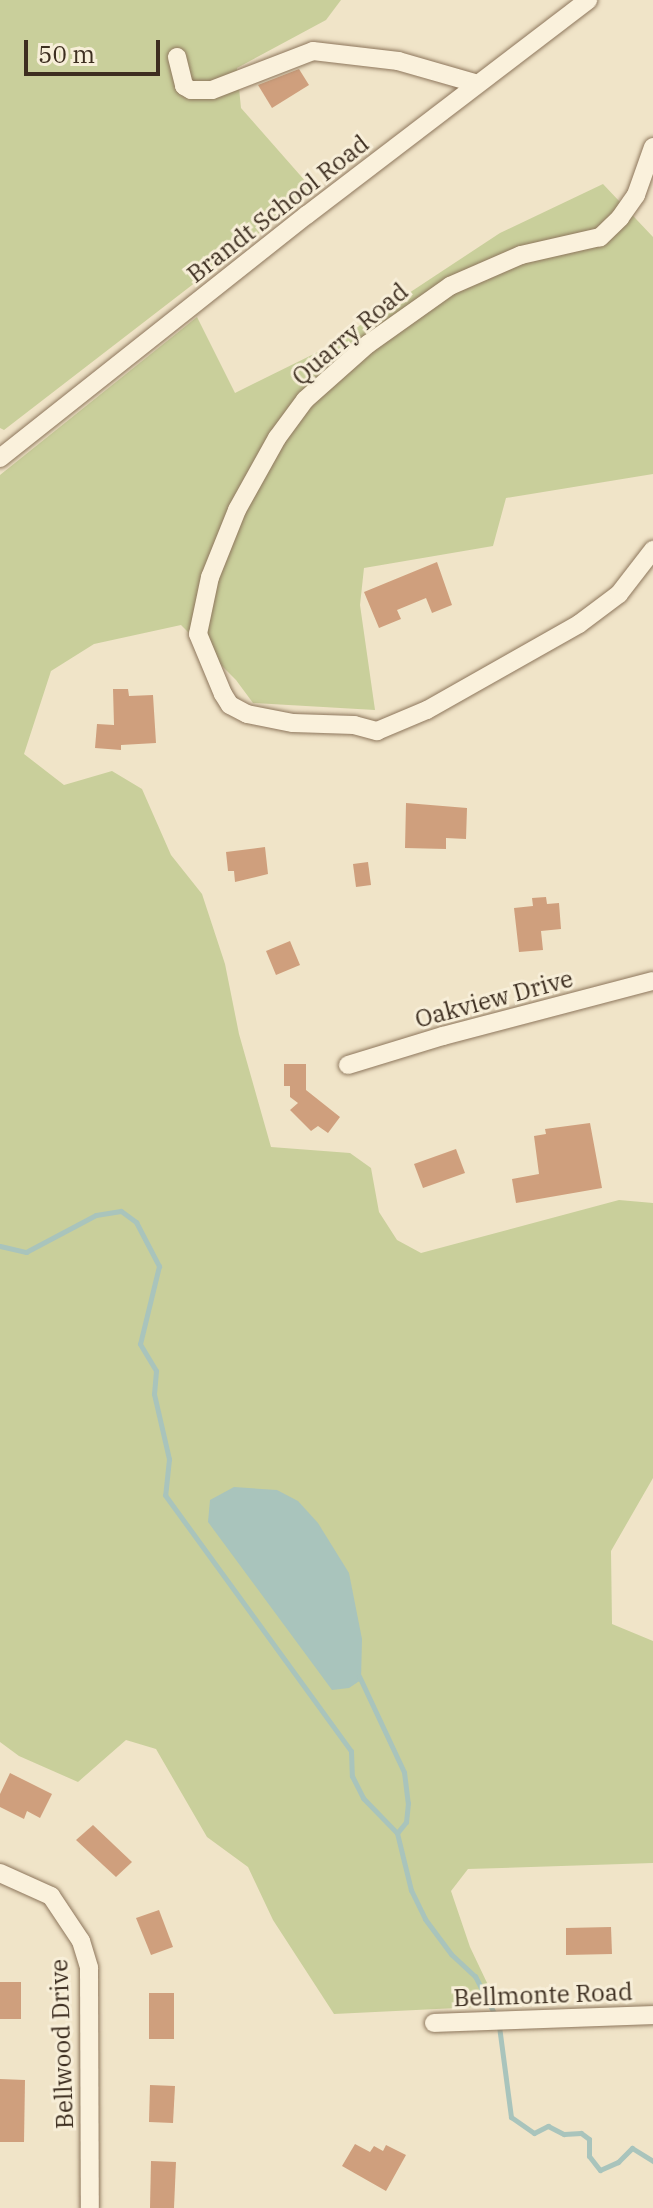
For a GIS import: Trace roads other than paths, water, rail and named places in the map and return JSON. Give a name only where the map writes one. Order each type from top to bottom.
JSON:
[{"type":"street","name":"Brandt School Road","points":[[0,458],[588,0]]},
{"type":"street","points":[[177,57],[184,86],[191,90],[212,90],[313,51],[398,61],[478,84]]},
{"type":"street","name":"Quarry Road","points":[[653,147],[636,195],[620,218],[600,237],[521,255],[450,286],[368,344],[305,400],[277,438],[237,510],[210,577],[198,634],[230,705],[247,714],[293,723],[354,725],[377,731],[427,710],[579,624],[619,594],[653,550]]},
{"type":"street","name":"Oakview Drive","points":[[348,1065],[443,1036],[653,981]]},
{"type":"street","name":"Bellwood Drive","points":[[0,1873],[51,1896],[81,1941],[89,1968],[90,2208]]},
{"type":"street","name":"Bellmonte Road","points":[[434,2023],[653,2015]]},
{"type":"water","points":[[234,1487],[277,1490],[298,1501],[318,1523],[349,1573],[362,1639],[361,1680],[349,1688],[332,1690],[208,1522],[210,1500]]},
{"type":"waterway","points":[[0,1246],[26,1252],[96,1215],[121,1211],[136,1222],[159,1266],[140,1344],[156,1371],[154,1394],[169,1459],[165,1495],[351,1751],[352,1776],[363,1798],[397,1833],[411,1890],[425,1919],[451,1954],[475,1976],[496,2017]]},
{"type":"waterway","points":[[359,1676],[404,1772],[408,1803],[406,1822],[397,1833]]},
{"type":"waterway","points":[[499,2026],[511,2117],[534,2133],[548,2126],[564,2134],[581,2133],[589,2139],[589,2156],[600,2170],[618,2162],[632,2148],[653,2161]]}]
